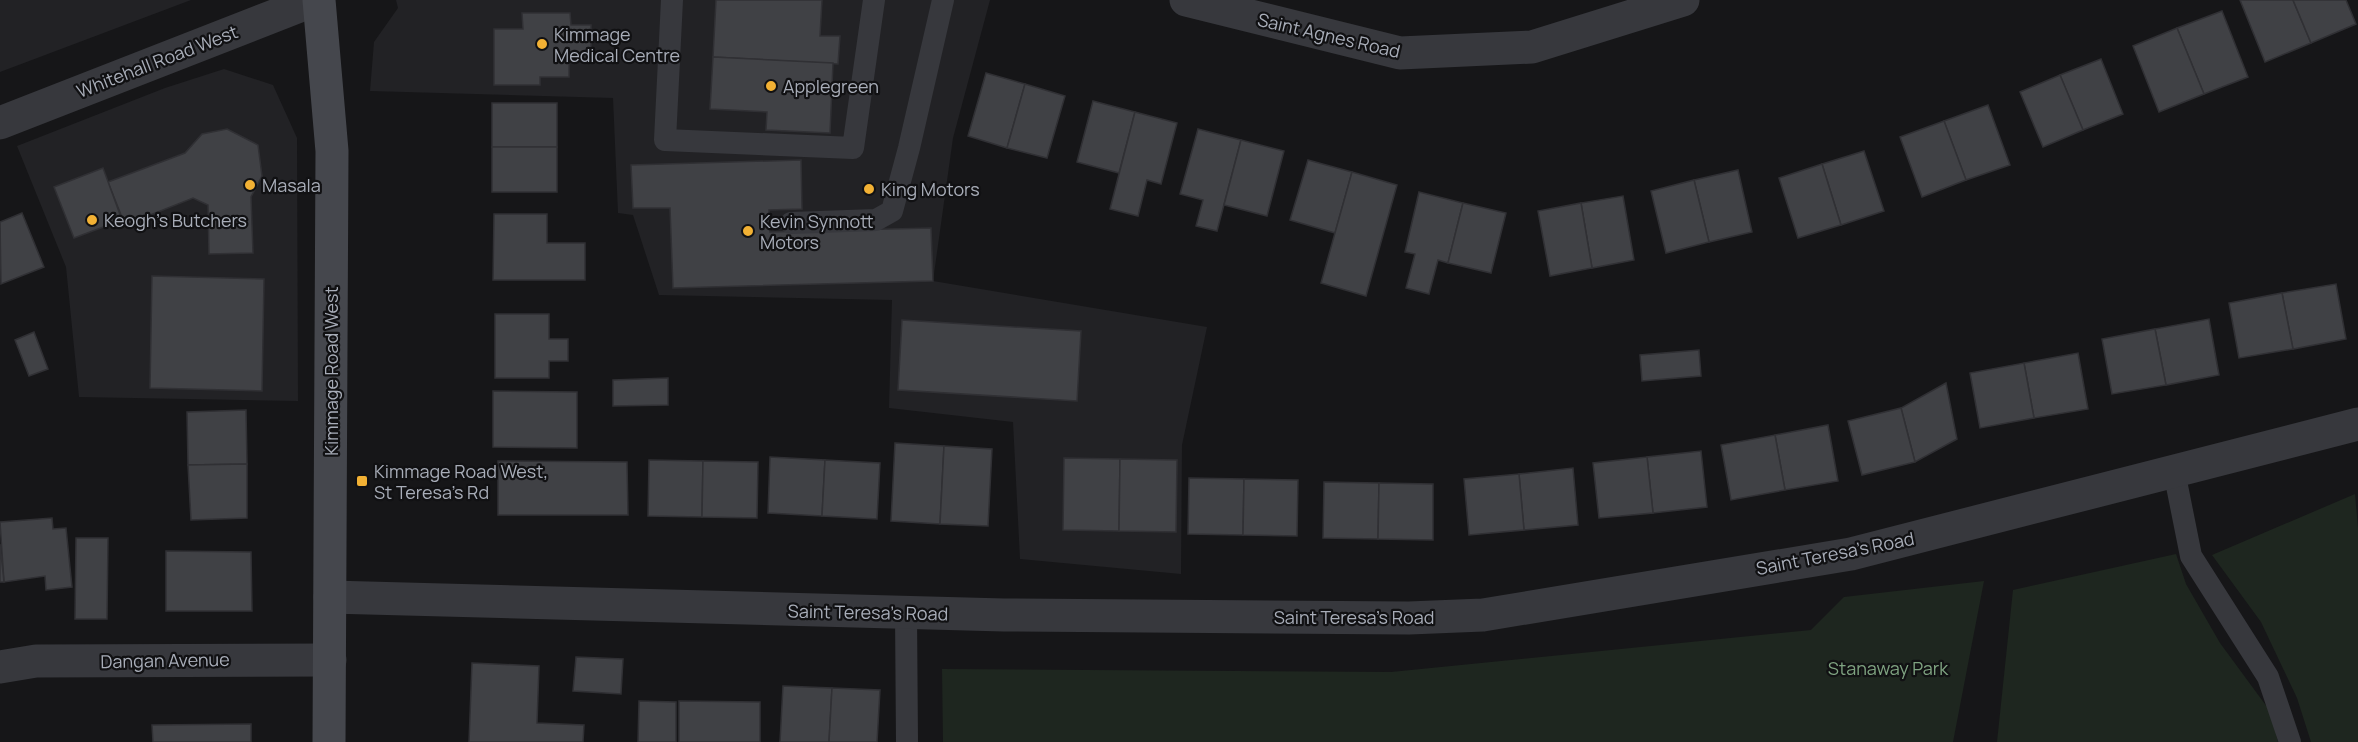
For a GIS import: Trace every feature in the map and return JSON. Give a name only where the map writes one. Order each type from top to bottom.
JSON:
[{"type":"main road","name":"Kimmage Road West","points":[[317,0],[332,151],[329,742]]},
{"type":"street","name":"Whitehall Road West","points":[[0,123],[317,0]]},
{"type":"street","name":"Saint Agnes Road","points":[[1186,0],[1400,53],[1532,47],[1671,2]]},
{"type":"street","name":"Saint Teresa's Road","points":[[330,597],[906,613],[1397,618],[1483,615],[1851,554],[2358,424]]},
{"type":"street","name":"Dangan Avenue","points":[[0,667],[36,661],[330,660]]},
{"type":"lane","points":[[672,0],[665,140],[853,148],[874,0]]},
{"type":"lane","points":[[791,223],[876,220],[892,211],[943,0]]},
{"type":"lane","points":[[2174,471],[2191,556],[2268,677],[2290,742]]},
{"type":"lane","points":[[906,613],[907,742]]},
{"type":"shaded area","points":[[0,0],[191,0],[0,72]]},
{"type":"shaded area","points":[[396,0],[990,0],[953,138],[933,281],[1207,327],[1182,445],[1181,574],[1020,559],[1013,422],[889,408],[892,300],[659,295],[633,215],[618,213],[613,98],[370,91],[374,42],[398,8]]},
{"type":"shaded area","points":[[224,69],[273,85],[297,138],[298,401],[79,397],[66,267],[17,146],[165,88]]},
{"type":"green space","points":[[2355,494],[2358,528],[2358,742],[2311,742],[2297,698],[2261,622],[2212,555]]},
{"type":"green space","points":[[2176,554],[2186,584],[2220,643],[2270,711],[2278,742],[1997,742],[2013,590]]},
{"type":"green space","name":"Stanaway Park","points":[[1984,581],[1953,742],[943,742],[942,669],[1391,672],[1811,630],[1844,597]]},
{"type":"building","name":"Applegreen","points":[[716,0],[822,0],[820,36],[840,36],[838,64],[713,57]]},
{"type":"building","points":[[2240,0],[2293,0],[2311,43],[2265,62]]},
{"type":"building","points":[[2293,0],[2346,0],[2356,24],[2311,43]]},
{"type":"building","points":[[2222,11],[2248,77],[2204,94],[2177,28]]},
{"type":"building","name":"Kimmage Medical Centre","points":[[522,13],[570,13],[571,25],[591,25],[591,58],[569,58],[569,77],[540,77],[540,85],[494,85],[494,29],[523,29]]},
{"type":"building","points":[[2177,28],[2204,94],[2159,112],[2133,46]]},
{"type":"building","name":"Applegreen","points":[[713,57],[833,63],[830,133],[766,130],[767,112],[710,109]]},
{"type":"building","points":[[2101,59],[2123,114],[2083,130],[2060,75]]},
{"type":"building","points":[[986,73],[1025,84],[1007,148],[968,136]]},
{"type":"building","points":[[2060,75],[2083,130],[2043,147],[2020,92]]},
{"type":"building","points":[[1025,84],[1065,96],[1047,158],[1007,148]]},
{"type":"building","points":[[1093,101],[1135,112],[1119,173],[1077,162]]},
{"type":"building","points":[[492,103],[557,103],[557,147],[492,147]]},
{"type":"building","points":[[1988,105],[2010,165],[1966,180],[1944,121]]},
{"type":"building","points":[[1135,112],[1177,123],[1161,184],[1147,180],[1138,216],[1110,209]]},
{"type":"building","points":[[1944,121],[1966,180],[1922,197],[1900,137]]},
{"type":"building","points":[[227,129],[258,145],[262,176],[251,197],[253,253],[209,254],[208,205],[193,198],[125,225],[108,182],[185,153],[202,134]]},
{"type":"building","points":[[1198,129],[1241,140],[1217,231],[1196,226],[1203,200],[1180,194]]},
{"type":"building","points":[[1241,140],[1284,151],[1267,216],[1224,205]]},
{"type":"building","points":[[492,147],[557,147],[557,192],[492,192]]},
{"type":"building","points":[[1864,151],[1884,211],[1841,225],[1822,164]]},
{"type":"building","points":[[801,160],[802,209],[769,210],[770,232],[931,228],[933,281],[673,288],[670,208],[633,208],[631,165]]},
{"type":"building","points":[[1308,160],[1352,172],[1335,233],[1290,220]]},
{"type":"building","points":[[1822,164],[1841,225],[1798,238],[1779,178]]},
{"type":"building","points":[[103,168],[122,220],[74,238],[54,187]]},
{"type":"building","points":[[1738,170],[1752,232],[1709,242],[1694,180]]},
{"type":"building","points":[[1352,172],[1397,185],[1366,296],[1321,283]]},
{"type":"building","points":[[1694,180],[1709,242],[1666,253],[1651,191]]},
{"type":"building","points":[[1419,192],[1463,203],[1448,263],[1438,260],[1429,294],[1406,288],[1415,254],[1405,252]]},
{"type":"building","points":[[1623,196],[1634,260],[1592,268],[1581,203]]},
{"type":"building","points":[[1463,203],[1506,213],[1491,273],[1448,263]]},
{"type":"building","points":[[1581,203],[1592,268],[1550,276],[1538,211]]},
{"type":"building","points":[[22,213],[44,267],[1,284],[0,222]]},
{"type":"building","points":[[494,214],[547,214],[547,243],[585,243],[585,280],[493,280]]},
{"type":"building","points":[[152,276],[264,279],[262,391],[150,388]]},
{"type":"building","points":[[2336,284],[2346,339],[2293,349],[2282,293]]},
{"type":"building","points":[[2282,293],[2293,349],[2239,358],[2229,303]]},
{"type":"building","points":[[495,314],[549,314],[549,339],[568,339],[568,361],[549,361],[549,378],[495,378]]},
{"type":"building","points":[[2209,319],[2219,375],[2166,385],[2155,329]]},
{"type":"building","points":[[902,320],[1081,331],[1077,401],[898,390]]},
{"type":"building","points":[[2155,329],[2166,385],[2112,394],[2102,339]]},
{"type":"building","points":[[34,332],[48,369],[29,376],[15,340]]},
{"type":"building","points":[[1699,350],[1701,376],[1642,381],[1640,355]]},
{"type":"building","points":[[2078,353],[2088,409],[2034,418],[2024,363]]},
{"type":"building","points":[[2024,363],[2034,418],[1980,428],[1970,373]]},
{"type":"building","points":[[668,378],[668,405],[613,406],[613,380]]},
{"type":"building","points":[[1946,383],[1957,439],[1915,462],[1901,408]]},
{"type":"building","points":[[493,391],[577,392],[577,448],[493,447]]},
{"type":"building","points":[[1901,408],[1915,462],[1862,475],[1848,421]]},
{"type":"building","points":[[246,410],[247,464],[188,465],[187,412]]},
{"type":"building","points":[[1828,425],[1838,481],[1785,490],[1775,435]]},
{"type":"building","points":[[1775,435],[1785,490],[1731,500],[1721,445]]},
{"type":"building","points":[[895,443],[944,446],[940,524],[891,521]]},
{"type":"building","points":[[944,446],[992,449],[988,526],[940,524]]},
{"type":"building","points":[[1701,451],[1707,507],[1653,513],[1647,457]]},
{"type":"building","points":[[770,457],[825,460],[822,516],[768,513]]},
{"type":"building","points":[[1647,457],[1653,513],[1599,518],[1593,463]]},
{"type":"building","points":[[1064,458],[1120,459],[1119,531],[1063,530]]},
{"type":"building","points":[[1120,459],[1177,460],[1176,532],[1119,531]]},
{"type":"building","points":[[649,460],[703,461],[702,517],[648,516]]},
{"type":"building","points":[[825,460],[880,463],[877,519],[822,516]]},
{"type":"building","points":[[498,461],[627,462],[628,515],[498,515]]},
{"type":"building","points":[[703,461],[758,462],[757,518],[702,517]]},
{"type":"building","points":[[247,464],[247,518],[191,520],[188,465]]},
{"type":"building","points":[[1573,468],[1578,525],[1524,530],[1519,474]]},
{"type":"building","points":[[1519,474],[1524,530],[1469,535],[1464,479]]},
{"type":"building","points":[[1189,478],[1244,479],[1243,535],[1188,534]]},
{"type":"building","points":[[1244,479],[1298,480],[1297,536],[1243,535]]},
{"type":"building","points":[[1324,482],[1379,483],[1378,539],[1323,538]]},
{"type":"building","points":[[1379,483],[1433,484],[1433,540],[1378,539]]},
{"type":"building","points":[[52,518],[53,529],[66,528],[72,587],[46,590],[45,576],[4,582],[0,522]]},
{"type":"building","points":[[76,538],[108,538],[107,619],[75,619]]},
{"type":"building","points":[[0,544],[4,582],[0,582]]},
{"type":"building","points":[[166,551],[251,552],[252,611],[166,611]]},
{"type":"building","points":[[576,657],[623,659],[621,694],[573,691]]},
{"type":"building","points":[[472,663],[539,666],[537,723],[584,725],[583,742],[469,742]]},
{"type":"building","points":[[783,686],[832,688],[829,742],[780,742]]},
{"type":"building","points":[[832,688],[880,690],[877,742],[829,742]]},
{"type":"building","points":[[639,701],[676,702],[676,742],[638,742]]},
{"type":"building","points":[[679,701],[760,702],[760,742],[679,742]]},
{"type":"building","points":[[251,724],[251,742],[153,742],[152,725]]},
{"type":"place","name":"Kimmage Medical Centre","points":[[542,44]]},
{"type":"place","name":"Applegreen","points":[[771,86]]},
{"type":"place","name":"Masala","points":[[250,185]]},
{"type":"place","name":"King Motors","points":[[869,189]]},
{"type":"place","name":"Keogh's Butchers","points":[[92,220]]},
{"type":"place","name":"Kevin Synnott Motors","points":[[748,231]]},
{"type":"place","name":"Kimmage Road West, St Teresa's Rd","points":[[362,481]]}]
